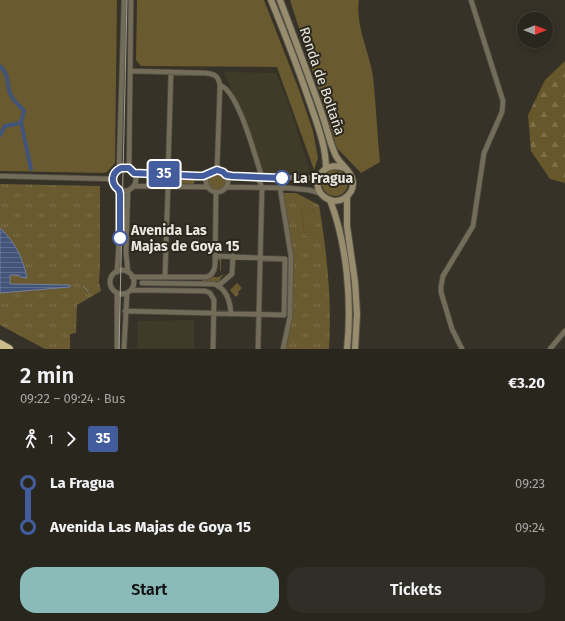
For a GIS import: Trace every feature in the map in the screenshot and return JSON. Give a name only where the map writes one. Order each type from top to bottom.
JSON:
[{"type":"highway","points":[[0,344],[9,349]]},
{"type":"main road","name":"Ronda de Boltaña","points":[[271,0],[301,77],[315,119],[326,157],[326,168]]},
{"type":"main road","name":"Ronda de Boltaña","points":[[280,0],[322,114],[336,157],[351,175],[353,184],[347,196],[347,226],[356,290],[355,349]]},
{"type":"main road","points":[[344,168],[335,166],[326,168],[320,174],[317,184],[320,193],[330,200],[342,200],[347,196]]},
{"type":"main road","points":[[330,200],[338,222],[346,276],[349,316],[347,349]]},
{"type":"street","points":[[118,272],[121,209],[119,190],[115,186],[113,179],[118,169],[124,0]]},
{"type":"street","points":[[129,168],[131,0]]},
{"type":"street","points":[[462,349],[452,329],[441,292],[441,286],[443,276],[472,226],[484,153],[502,112],[503,101],[471,0]]},
{"type":"street","points":[[131,71],[214,74],[217,77],[220,85],[217,170]]},
{"type":"street","points":[[168,174],[171,72]]},
{"type":"street","points":[[220,85],[224,87],[238,108],[260,177],[262,188],[258,349]]},
{"type":"street","points":[[118,169],[129,168],[134,173],[136,179],[134,186]]},
{"type":"street","points":[[134,173],[197,176],[208,174],[217,170],[226,175],[309,178],[320,174]]},
{"type":"street","points":[[208,174],[206,180],[207,187],[216,193],[223,191],[226,187],[228,181],[226,175]]},
{"type":"street","points":[[0,176],[113,179]]},
{"type":"street","points":[[119,190],[128,190],[134,186],[207,187]]},
{"type":"street","points":[[166,277],[168,187]]},
{"type":"street","points":[[226,187],[280,188],[306,190],[320,193]]},
{"type":"street","points":[[280,188],[291,256],[290,318],[283,349]]},
{"type":"street","points":[[124,349],[125,311],[129,291],[133,284],[132,277],[128,272],[126,253],[128,190]]},
{"type":"street","points":[[132,277],[211,276],[214,270],[215,256],[216,193]]},
{"type":"street","points":[[125,311],[284,315],[286,259],[215,256]]},
{"type":"street","points":[[218,286],[232,274],[233,256]]},
{"type":"street","points":[[117,349],[117,294],[111,288],[110,282],[113,275],[118,272],[128,272]]},
{"type":"street","points":[[142,283],[214,284],[228,296],[231,314]]},
{"type":"street","points":[[117,294],[129,291],[205,291],[210,293],[214,300],[213,349]]},
{"type":"street","points":[[550,349],[565,331]]},
{"type":"shaded area","points":[[224,72],[276,73],[291,111],[310,172],[261,173],[237,103]]},
{"type":"shaded area","points":[[194,320],[194,349],[126,349],[137,348],[138,321]]},
{"type":"green space","points":[[0,0],[117,0],[115,163],[107,172],[0,171]]},
{"type":"green space","points":[[137,0],[264,0],[299,90],[313,131],[318,158],[314,170],[277,67],[141,66],[136,60]]},
{"type":"green space","points":[[290,0],[359,0],[359,19],[373,76],[380,162],[361,173],[337,148]]},
{"type":"green space","points":[[565,61],[565,183],[550,179],[531,151],[528,115],[545,80]]},
{"type":"green space","points":[[335,170],[344,174],[348,183],[344,192],[335,196],[326,192],[322,183],[326,174]]},
{"type":"green space","points":[[217,172],[223,175],[226,181],[223,187],[217,190],[211,187],[208,181],[211,175]]},
{"type":"green space","points":[[147,176],[195,177],[194,184],[147,183]]},
{"type":"green space","points":[[0,184],[100,186],[99,282],[101,291],[77,305],[76,333],[70,334],[70,349],[45,349],[0,325]]},
{"type":"green space","points":[[280,193],[296,193],[319,205],[328,277],[330,313],[329,349],[283,349],[290,317],[291,256]],"holes":[[[313,208],[317,234],[305,236],[301,211]]]},
{"type":"green space","points":[[313,208],[318,234],[305,236],[301,210]]},
{"type":"green space","points":[[217,257],[221,257],[221,271],[220,261],[218,260],[217,271],[213,277],[218,277],[224,274],[220,279],[221,281],[218,283],[217,281],[202,281],[202,279],[213,275],[215,272]]},
{"type":"green space","points":[[237,283],[242,288],[236,297],[230,290]]},
{"type":"water","points":[[0,228],[18,251],[27,278],[20,277],[19,275],[10,275],[10,284],[70,285],[70,287],[0,293]]},
{"type":"waterway","points":[[0,66],[7,76],[11,96],[24,111],[21,122],[5,126],[0,135]]},
{"type":"waterway","points":[[21,122],[31,169]]},
{"type":"waterway","points":[[83,286],[88,291]]},
{"type":"tram line","points":[[119,349],[127,0]]},
{"type":"bus line","name":"35","points":[[120,238],[120,194],[119,190],[113,183],[113,176],[118,169],[129,168],[134,173],[197,176],[203,176],[217,170],[226,175],[232,176],[282,178]]},
{"type":"place","name":"La Fragua","points":[[282,178]]},
{"type":"place","name":"Avenida Las Majas de Goya 15","points":[[120,238]]}]
